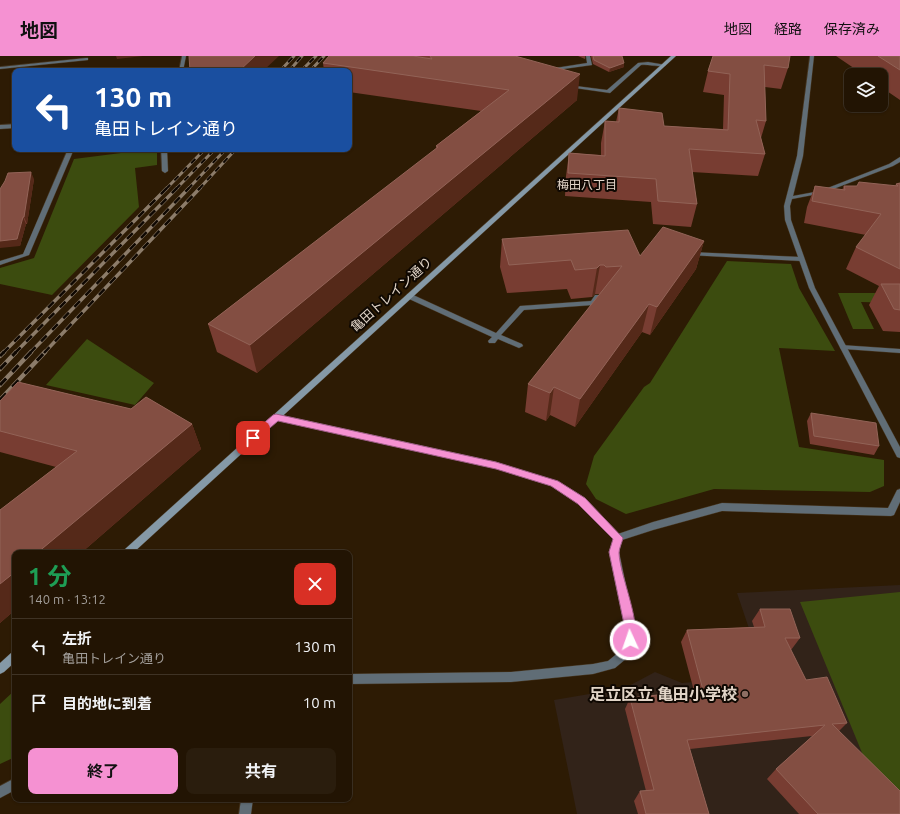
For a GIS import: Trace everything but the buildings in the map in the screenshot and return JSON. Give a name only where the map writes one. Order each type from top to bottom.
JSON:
[{"type":"street","points":[[182,68],[184,56]]},
{"type":"street","points":[[542,70],[590,64],[588,56]]},
{"type":"street","name":"亀田トレイン通り","points":[[130,550],[408,296],[674,56]]},
{"type":"street","points":[[812,56],[800,156],[787,206],[788,220],[812,288],[900,455]]},
{"type":"street","points":[[0,68],[86,60]]},
{"type":"street","points":[[564,86],[608,92],[640,64],[648,63],[664,66]]},
{"type":"street","points":[[0,127],[12,126]]},
{"type":"street","points":[[0,263],[26,255],[70,152]]},
{"type":"street","points":[[164,152],[165,171]]},
{"type":"street","points":[[789,198],[821,192],[891,165],[900,159]]},
{"type":"street","points":[[681,253],[801,259]]},
{"type":"street","points":[[408,296],[520,346]]},
{"type":"street","points":[[492,341],[522,308],[593,303],[597,298]]},
{"type":"street","points":[[844,347],[900,351]]},
{"type":"street","points":[[276,417],[496,465],[554,484],[582,501],[618,538]]},
{"type":"street","points":[[618,538],[653,526],[722,507],[891,512],[900,492]]},
{"type":"street","points":[[352,679],[510,677],[593,669],[611,665],[623,655],[630,640],[629,624],[614,552],[618,538]]},
{"type":"street","points":[[0,669],[12,659]]},
{"type":"street","points":[[0,792],[12,786]]},
{"type":"street","points":[[245,814],[247,802]]},
{"type":"shaded area","name":"足立区立 亀田小学校","points":[[900,585],[900,814],[577,814],[554,700],[625,688],[655,672],[682,683],[765,676],[737,593]]},
{"type":"green space","points":[[157,152],[157,165],[135,168],[139,207],[52,295],[0,284],[0,268],[34,258],[74,159],[121,153]]},
{"type":"green space","points":[[727,261],[791,264],[799,288],[835,351],[779,348],[799,447],[884,460],[884,486],[870,492],[714,489],[626,514],[596,499],[586,484],[594,456],[644,387],[650,383]]},
{"type":"green space","points":[[838,293],[900,293],[900,303],[861,302],[874,329],[853,329]]},
{"type":"green space","points":[[87,339],[154,383],[135,405],[46,385]]},
{"type":"green space","points":[[900,592],[900,794],[865,760],[800,602]]},
{"type":"green space","points":[[12,693],[12,758],[0,764],[0,704]]},
{"type":"railway","points":[[283,68],[294,56]]},
{"type":"railway","points":[[292,68],[302,56]]},
{"type":"railway","points":[[304,68],[316,56]]},
{"type":"railway","points":[[313,68],[324,56]]},
{"type":"railway","points":[[166,189],[202,152]]},
{"type":"railway","points":[[176,189],[212,152]]},
{"type":"railway","points":[[188,189],[223,152]]},
{"type":"railway","points":[[199,189],[233,152]]},
{"type":"railway","points":[[3,353],[167,188]]},
{"type":"railway","points":[[15,353],[177,188]]},
{"type":"railway","points":[[30,353],[189,188]]},
{"type":"railway","points":[[44,353],[200,188]]},
{"type":"railway","points":[[0,369],[16,352]]},
{"type":"railway","points":[[0,385],[31,352]]},
{"type":"railway","points":[[0,400],[45,352]]},
{"type":"railway","points":[[0,356],[3,353]]},
{"type":"place","name":"足立区立 亀田小学校","points":[[745,694]]},
{"type":"district","name":"梅田八丁目","points":[[587,185]]},
{"type":"route","points":[[253,438],[276,417],[496,465],[554,484],[582,501],[618,538],[614,552],[629,624],[630,640]]}]
